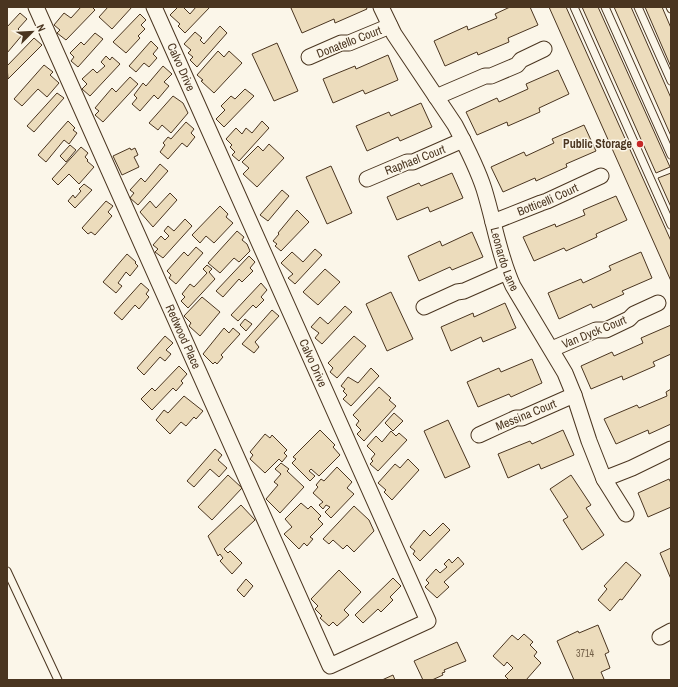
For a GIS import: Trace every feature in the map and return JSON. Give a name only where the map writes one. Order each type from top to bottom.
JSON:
[{"type":"street","name":"Redwood Place","points":[[36,7],[330,666]]},
{"type":"street","name":"Calvo Drive","points":[[154,7],[428,621],[330,666]]},
{"type":"street","name":"Leonardo Lane","points":[[381,7],[390,26],[455,125],[463,140],[482,184],[507,272],[513,286],[565,373],[604,479],[626,514]]},
{"type":"street","name":"Donatello Court","points":[[309,57],[341,44],[349,44],[390,26]]},
{"type":"street","points":[[436,97],[484,76],[491,76],[517,65],[521,60],[544,49]]},
{"type":"street","name":"Raphael Court","points":[[367,179],[406,162],[413,162],[463,140]]},
{"type":"street","name":"Botticelli Court","points":[[493,222],[547,201],[602,176]]},
{"type":"street","points":[[424,307],[507,272]]},
{"type":"street","name":"Van Dyck Court","points":[[552,349],[596,330],[606,330],[629,319],[634,314],[658,302]]},
{"type":"street","name":"Messina Court","points":[[479,434],[516,418],[522,418],[574,395]]},
{"type":"street","points":[[604,479],[632,468],[671,449]]},
{"type":"lane","points":[[574,7],[671,225]]},
{"type":"lane","points":[[605,7],[671,155]]},
{"type":"lane","points":[[638,7],[671,81]]},
{"type":"lane","points":[[7,571],[58,680]]},
{"type":"building","points":[[81,7],[92,7],[95,10],[66,40],[57,33],[60,30],[54,25],[64,13],[71,18]]},
{"type":"building","points":[[108,7],[132,7],[112,29],[99,17]]},
{"type":"building","points":[[178,7],[183,7],[190,14],[196,7],[210,7],[185,33],[178,26],[180,24],[170,15]]},
{"type":"building","points":[[366,7],[367,9],[335,23],[334,19],[302,33],[291,8]]},
{"type":"building","points":[[510,7],[530,7],[538,25],[508,38],[509,42],[478,55],[477,52],[445,66],[434,41],[467,26],[468,30],[497,18],[495,14]]},
{"type":"building","points":[[549,7],[566,7],[671,241],[671,281]]},
{"type":"building","points":[[582,7],[598,7],[670,167],[656,173]]},
{"type":"building","points":[[614,7],[631,7],[671,98],[671,136]]},
{"type":"building","points":[[645,7],[662,7],[671,28],[671,67]]},
{"type":"building","points":[[20,13],[27,19],[18,29],[23,34],[7,53],[7,27]]},
{"type":"building","points":[[140,14],[146,20],[141,25],[145,29],[138,36],[140,38],[126,53],[113,42]]},
{"type":"building","points":[[220,26],[227,33],[197,67],[190,60],[193,57],[188,53],[191,50],[184,44],[195,32],[202,38],[200,40],[204,44]]},
{"type":"building","points":[[95,33],[103,39],[78,67],[71,61],[74,57],[70,53],[81,42],[84,45]]},
{"type":"building","points":[[34,38],[42,45],[8,79],[7,66]]},
{"type":"building","points":[[151,41],[158,48],[153,54],[157,58],[149,67],[144,63],[136,72],[129,66]]},
{"type":"building","points":[[277,43],[298,91],[274,101],[252,54]]},
{"type":"building","points":[[218,51],[224,57],[229,51],[242,63],[214,93],[201,81],[203,80],[197,75]]},
{"type":"building","points":[[388,55],[398,80],[365,94],[363,90],[333,103],[323,79],[355,66],[356,69]]},
{"type":"building","points":[[106,56],[110,60],[112,57],[120,64],[90,96],[82,89],[87,84],[82,79],[93,69],[97,73],[105,66],[101,62]]},
{"type":"building","points":[[44,65],[53,72],[50,75],[59,83],[47,97],[38,89],[22,106],[14,99]]},
{"type":"building","points":[[163,66],[172,74],[164,82],[169,86],[158,99],[154,95],[140,111],[132,104],[137,98],[134,95],[143,83],[146,86]]},
{"type":"building","points":[[558,70],[569,94],[539,108],[540,112],[508,126],[507,122],[477,135],[466,112],[497,98],[499,102],[528,89],[526,84]]},
{"type":"building","points":[[130,77],[138,84],[103,122],[95,115],[99,111],[95,108],[112,88],[116,92]]},
{"type":"building","points":[[245,89],[254,96],[224,127],[216,119],[225,110],[221,106],[231,96],[235,99]]},
{"type":"building","points":[[57,93],[64,98],[34,132],[27,126]]},
{"type":"building","points":[[173,96],[183,103],[188,113],[171,133],[162,125],[158,130],[149,123]]},
{"type":"building","points":[[421,103],[432,127],[400,141],[398,137],[367,151],[356,126],[389,112],[391,116]]},
{"type":"building","points":[[68,121],[75,128],[73,130],[77,133],[69,144],[64,140],[46,162],[38,155]]},
{"type":"building","points":[[262,121],[269,128],[239,161],[232,155],[235,152],[230,147],[232,145],[226,139],[236,128],[242,134],[246,128],[252,133]]},
{"type":"building","points":[[186,122],[194,129],[191,133],[195,137],[187,147],[182,143],[168,159],[160,152],[165,145],[163,143],[168,137],[171,139]]},
{"type":"building","points":[[584,125],[596,151],[566,164],[567,167],[536,181],[535,178],[503,192],[491,167],[524,152],[526,156],[554,143],[552,139]]},
{"type":"building","points":[[269,144],[284,158],[257,187],[243,174],[249,168],[242,162],[258,146],[263,151]]},
{"type":"building","points":[[70,145],[76,150],[66,162],[60,156]]},
{"type":"building","points":[[81,147],[88,153],[85,157],[88,160],[87,161],[94,167],[79,184],[69,174],[58,185],[52,179]]},
{"type":"building","points":[[130,148],[131,150],[135,148],[138,155],[134,157],[139,167],[122,175],[113,156]]},
{"type":"building","points":[[160,164],[168,171],[138,205],[130,198],[134,193],[130,190],[141,178],[145,182]]},
{"type":"building","points":[[331,166],[352,213],[327,224],[306,177]]},
{"type":"building","points":[[452,173],[463,198],[430,212],[428,207],[397,220],[387,197],[419,183],[421,186]]},
{"type":"building","points":[[671,173],[671,207],[658,178]]},
{"type":"building","points":[[84,184],[92,190],[75,208],[68,201],[73,195],[75,198],[81,191],[79,189]]},
{"type":"building","points":[[282,190],[289,196],[268,221],[260,215]]},
{"type":"building","points":[[170,193],[177,200],[153,227],[140,212],[150,201],[156,208]]},
{"type":"building","points":[[616,196],[627,220],[596,234],[597,237],[566,251],[564,248],[534,261],[523,237],[555,224],[556,227],[585,215],[583,210]]},
{"type":"building","points":[[106,201],[113,206],[108,212],[112,216],[95,235],[91,232],[88,234],[82,228]]},
{"type":"building","points":[[220,206],[228,214],[226,217],[233,223],[214,243],[206,236],[200,243],[192,235]]},
{"type":"building","points":[[297,210],[309,222],[281,251],[275,246],[277,244],[273,241]]},
{"type":"building","points":[[185,219],[192,226],[163,258],[155,252],[158,249],[153,245],[161,236],[165,240],[169,236],[164,231],[168,226],[174,231]]},
{"type":"building","points":[[237,231],[244,237],[242,240],[247,244],[250,251],[239,262],[234,258],[220,273],[208,263]]},
{"type":"building","points":[[472,232],[483,257],[452,270],[450,267],[419,281],[408,256],[440,241],[442,246]]},
{"type":"building","points":[[196,247],[203,253],[176,284],[169,278],[171,275],[167,271],[184,252],[188,256]]},
{"type":"building","points":[[315,249],[322,255],[295,284],[288,278],[293,274],[281,263],[292,252],[303,262]]},
{"type":"building","points":[[641,252],[652,278],[622,291],[624,294],[593,308],[591,304],[559,319],[548,293],[581,279],[583,283],[611,270],[609,266]]},
{"type":"building","points":[[127,254],[136,262],[135,263],[138,266],[130,276],[126,272],[118,283],[122,286],[116,293],[103,282]]},
{"type":"building","points":[[249,256],[255,262],[250,268],[253,271],[242,282],[239,279],[223,297],[216,291]]},
{"type":"building","points":[[207,265],[212,269],[209,272],[215,279],[188,308],[181,301],[185,297],[182,294],[190,284],[194,287],[207,273],[203,269]]},
{"type":"building","points":[[325,269],[340,282],[318,305],[303,292]]},
{"type":"building","points":[[141,283],[149,290],[146,294],[149,297],[139,309],[135,305],[122,320],[114,313]]},
{"type":"building","points":[[261,283],[267,290],[261,297],[264,300],[256,308],[253,305],[238,321],[231,315]]},
{"type":"building","points":[[391,292],[413,339],[387,351],[366,304]]},
{"type":"building","points":[[202,297],[220,312],[200,336],[189,326],[191,323],[184,316]]},
{"type":"building","points":[[505,303],[516,328],[483,342],[481,337],[451,351],[441,327],[473,313],[474,317]]},
{"type":"building","points":[[345,306],[352,312],[322,344],[315,338],[319,333],[311,327],[320,317],[328,324]]},
{"type":"building","points":[[272,310],[279,316],[255,342],[259,347],[254,353],[242,344]]},
{"type":"building","points":[[245,319],[252,324],[246,331],[240,325]]},
{"type":"building","points":[[671,325],[671,354],[653,362],[655,366],[623,380],[622,376],[591,389],[581,366],[612,352],[614,356],[643,343],[641,338]]},
{"type":"building","points":[[224,328],[229,333],[233,328],[240,334],[221,355],[223,357],[217,364],[215,362],[213,364],[203,354]]},
{"type":"building","points":[[165,336],[173,343],[166,350],[171,354],[165,361],[160,357],[144,375],[137,368]]},
{"type":"building","points":[[354,336],[366,346],[337,378],[330,372],[333,368],[328,363]]},
{"type":"building","points":[[532,359],[542,383],[511,397],[509,394],[478,407],[467,382],[499,368],[501,372]]},
{"type":"building","points":[[179,366],[187,374],[181,381],[183,383],[176,391],[173,388],[152,410],[141,399],[152,388],[155,391]]},
{"type":"building","points":[[371,368],[379,376],[351,406],[343,399],[347,395],[343,391],[345,389],[341,386],[348,377],[358,383]]},
{"type":"building","points":[[379,387],[391,398],[389,400],[396,406],[364,441],[357,434],[361,430],[356,425],[359,421],[353,415]]},
{"type":"building","points":[[671,389],[671,424],[649,434],[648,430],[616,444],[604,419],[637,405],[639,408],[667,396],[666,392]]},
{"type":"building","points":[[184,396],[203,411],[196,419],[194,417],[186,426],[181,422],[170,434],[156,420],[164,410],[168,413]]},
{"type":"building","points":[[394,413],[403,421],[393,431],[385,423]]},
{"type":"building","points":[[448,420],[470,467],[445,478],[424,431]]},
{"type":"building","points":[[320,430],[335,445],[333,447],[340,455],[319,476],[311,469],[309,471],[315,476],[310,481],[292,463],[296,459],[293,457]]},
{"type":"building","points":[[563,430],[574,455],[541,469],[539,464],[508,478],[498,454],[530,441],[532,444]]},
{"type":"building","points":[[391,431],[396,436],[399,433],[407,440],[378,471],[370,464],[373,461],[371,459],[375,454],[367,446],[376,436],[382,442]]},
{"type":"building","points":[[265,434],[270,438],[272,435],[287,450],[284,453],[287,456],[282,462],[279,459],[265,473],[250,459],[253,455],[250,452]]},
{"type":"building","points":[[215,449],[222,455],[218,460],[227,468],[219,477],[210,469],[194,487],[187,481]]},
{"type":"building","points":[[408,459],[419,470],[392,500],[384,492],[386,490],[378,483],[395,464],[400,468]]},
{"type":"building","points":[[281,463],[289,469],[287,471],[304,487],[280,513],[266,499],[278,485],[274,482],[281,474],[275,469]]},
{"type":"building","points":[[337,467],[352,482],[347,488],[354,494],[331,518],[325,512],[330,507],[326,505],[323,509],[319,505],[323,502],[313,493],[318,487],[316,485],[321,479],[324,481]]},
{"type":"building","points":[[228,475],[242,488],[212,520],[198,507]]},
{"type":"building","points":[[571,475],[591,505],[586,508],[604,535],[582,550],[563,520],[568,517],[550,489]]},
{"type":"building","points":[[669,479],[671,483],[671,507],[648,517],[638,493]]},
{"type":"building","points":[[301,503],[308,509],[311,506],[321,516],[318,519],[323,524],[310,537],[313,539],[307,546],[304,543],[299,549],[284,534],[292,527],[285,519]]},
{"type":"building","points":[[241,505],[255,520],[224,549],[228,553],[230,551],[242,563],[232,574],[220,561],[223,558],[220,554],[218,556],[208,536]]},
{"type":"building","points":[[354,506],[369,520],[374,531],[354,552],[347,545],[343,549],[333,540],[329,544],[323,539]]},
{"type":"building","points":[[443,523],[450,530],[420,561],[413,554],[415,551],[410,547],[424,530],[430,536]]},
{"type":"building","points":[[671,548],[671,579],[660,553]]},
{"type":"building","points":[[458,557],[464,564],[444,582],[449,587],[437,598],[425,587],[429,583],[426,580],[436,569],[440,573],[447,567],[444,564],[449,559],[452,563]]},
{"type":"building","points":[[626,562],[641,575],[622,600],[620,599],[610,611],[598,600],[607,589],[604,586]]},
{"type":"building","points":[[339,570],[361,592],[344,610],[349,615],[337,626],[333,622],[329,626],[320,618],[322,616],[315,609],[318,606],[311,599]]},
{"type":"building","points":[[393,578],[401,586],[390,597],[393,600],[381,612],[378,609],[363,623],[355,615]]},
{"type":"building","points":[[246,579],[253,586],[244,597],[237,590]]},
{"type":"building","points":[[598,625],[609,652],[605,654],[610,668],[601,672],[604,679],[601,680],[574,680],[557,641],[578,631],[579,633]]},
{"type":"building","points":[[524,634],[533,642],[530,645],[537,652],[534,656],[541,663],[526,680],[509,680],[505,676],[513,668],[507,662],[504,666],[493,656],[512,635],[518,640]]},
{"type":"building","points":[[457,642],[466,661],[444,670],[445,672],[442,673],[443,675],[432,680],[423,680],[414,661]]},
{"type":"building","points":[[393,675],[395,680],[382,680]]},
{"type":"place","name":"Public Storage","points":[[640,144]]}]
